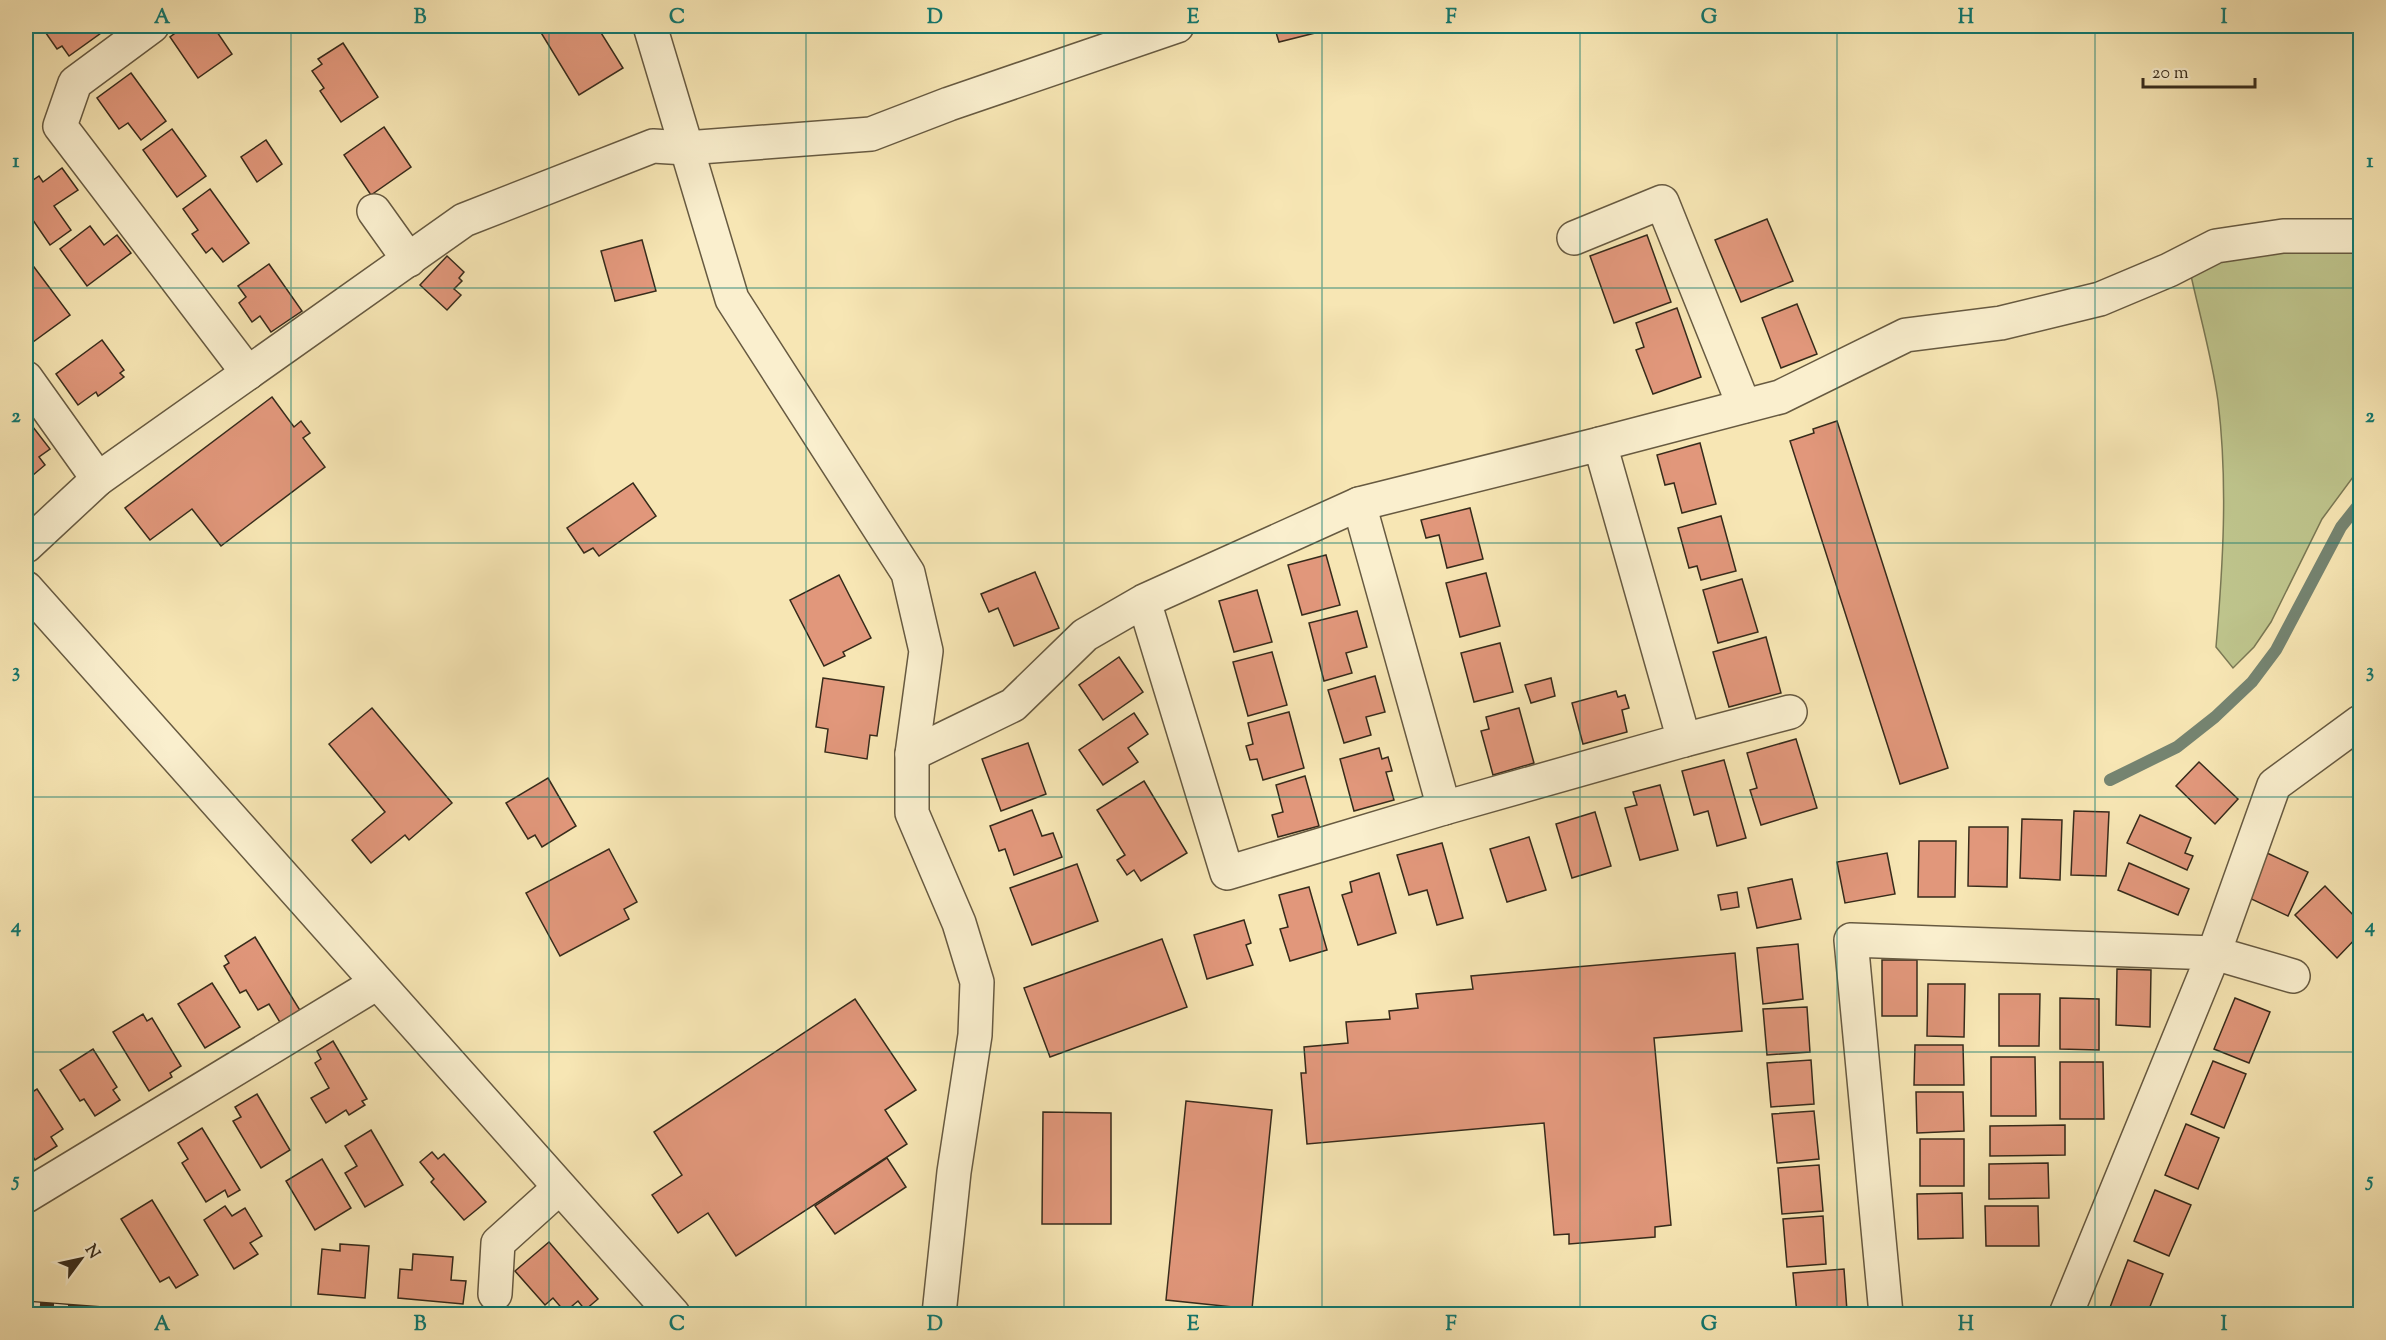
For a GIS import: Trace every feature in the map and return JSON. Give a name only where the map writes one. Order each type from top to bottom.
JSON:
[{"type":"street","points":[[152,26],[75,83],[60,126],[248,373]]},
{"type":"street","points":[[650,26],[732,299],[908,573],[926,651],[912,754],[912,813],[959,923],[977,982],[975,1035],[954,1172],[939,1314]]},
{"type":"street","points":[[26,546],[98,479],[464,220],[653,146],[687,148],[871,134],[949,104],[1177,26]]},
{"type":"street","points":[[1574,237],[1662,202],[1744,406]]},
{"type":"street","points":[[374,212],[409,260]]},
{"type":"street","points":[[912,754],[1013,705],[1085,635],[1144,601],[1359,504],[1780,397],[1906,335],[2001,323],[2100,299],[2169,270],[2216,246],[2283,236],[2361,236]]},
{"type":"street","points":[[26,378],[98,479]]},
{"type":"street","points":[[1600,444],[1684,740]]},
{"type":"street","points":[[1359,504],[1444,808]]},
{"type":"street","points":[[26,588],[673,1314]]},
{"type":"street","points":[[1144,601],[1227,873],[1444,808],[1790,712]]},
{"type":"street","points":[[2066,1314],[2214,953],[2274,785],[2361,722]]},
{"type":"street","points":[[1886,1314],[1851,940],[2214,953],[2293,976]]},
{"type":"street","points":[[26,1196],[377,983]]},
{"type":"street","points":[[495,1294],[498,1243],[559,1188]]},
{"type":"green space","points":[[2283,244],[2360,248],[2360,473],[2353,477],[2322,519],[2271,622],[2254,647],[2233,668],[2216,647],[2221,586],[2224,493],[2221,432],[2212,368],[2190,271]]},
{"type":"building","points":[[41,26],[96,26],[101,33],[69,56],[62,46],[57,49]]},
{"type":"building","points":[[185,26],[213,26],[232,54],[198,78],[170,37]]},
{"type":"building","points":[[549,26],[601,26],[598,28],[623,68],[579,95],[540,31]]},
{"type":"building","points":[[1274,26],[1343,26],[1279,42]]},
{"type":"building","points":[[343,43],[378,97],[341,122],[320,91],[324,88],[312,71],[322,64],[318,59]]},
{"type":"building","points":[[131,73],[166,121],[141,140],[128,123],[119,129],[97,98]]},
{"type":"building","points":[[384,127],[411,167],[371,195],[344,155]]},
{"type":"building","points":[[172,129],[206,176],[177,197],[143,150]]},
{"type":"building","points":[[266,140],[282,164],[257,182],[241,157]]},
{"type":"building","points":[[62,168],[78,190],[54,206],[71,230],[50,245],[26,210],[26,185],[39,176],[43,182]]},
{"type":"building","points":[[210,189],[249,243],[223,262],[212,248],[206,253],[192,234],[198,230],[183,209]]},
{"type":"building","points":[[1767,219],[1793,281],[1741,302],[1715,240]]},
{"type":"building","points":[[90,226],[104,245],[117,235],[131,253],[87,286],[60,249]]},
{"type":"building","points":[[1647,235],[1671,302],[1614,323],[1590,256]]},
{"type":"building","points":[[642,240],[656,291],[615,301],[601,251]]},
{"type":"building","points":[[447,256],[464,272],[459,278],[462,281],[454,289],[461,295],[447,310],[420,285]]},
{"type":"building","points":[[269,264],[302,311],[271,332],[260,316],[252,322],[239,303],[246,297],[238,286]]},
{"type":"building","points":[[34,267],[70,315],[33,342],[26,332],[26,274]]},
{"type":"building","points":[[1797,304],[1817,354],[1781,368],[1762,318]]},
{"type":"building","points":[[1677,308],[1701,377],[1653,394],[1636,350],[1644,347],[1636,323]]},
{"type":"building","points":[[102,340],[124,370],[120,373],[124,377],[98,396],[96,392],[78,405],[56,374]]},
{"type":"building","points":[[272,397],[294,427],[301,421],[310,433],[303,438],[325,467],[221,546],[192,509],[150,540],[125,508]]},
{"type":"building","points":[[26,418],[50,449],[39,457],[45,465],[26,481]]},
{"type":"building","points":[[1837,421],[1948,768],[1900,784],[1790,441],[1814,433],[1813,429]]},
{"type":"building","points":[[1700,443],[1716,504],[1682,513],[1674,483],[1665,485],[1657,455]]},
{"type":"building","points":[[633,483],[656,516],[599,556],[593,548],[584,553],[567,528]]},
{"type":"building","points":[[1470,508],[1483,559],[1447,568],[1439,535],[1426,538],[1421,520]]},
{"type":"building","points":[[1721,516],[1736,571],[1701,580],[1697,566],[1689,568],[1678,528]]},
{"type":"building","points":[[1326,555],[1340,605],[1302,615],[1288,565]]},
{"type":"building","points":[[1035,572],[1059,628],[1014,646],[998,608],[989,612],[981,594]]},
{"type":"building","points":[[1486,573],[1500,626],[1460,637],[1446,583]]},
{"type":"building","points":[[839,575],[871,638],[843,652],[845,656],[824,666],[790,600]]},
{"type":"building","points":[[1742,579],[1758,632],[1718,643],[1703,590]]},
{"type":"building","points":[[1257,590],[1272,642],[1234,652],[1219,601]]},
{"type":"building","points":[[1357,611],[1367,647],[1346,653],[1352,673],[1324,681],[1309,623]]},
{"type":"building","points":[[1766,637],[1781,693],[1729,707],[1713,652]]},
{"type":"building","points":[[1500,643],[1513,692],[1474,702],[1461,653]]},
{"type":"building","points":[[1272,652],[1287,705],[1248,716],[1233,662]]},
{"type":"building","points":[[1119,657],[1143,692],[1103,720],[1079,685]]},
{"type":"building","points":[[1375,676],[1385,712],[1366,717],[1371,735],[1344,743],[1328,690]]},
{"type":"building","points":[[823,678],[884,687],[877,736],[870,735],[867,759],[825,752],[828,729],[816,727]]},
{"type":"building","points":[[1551,678],[1555,696],[1531,703],[1525,685]]},
{"type":"building","points":[[1616,691],[1618,697],[1625,695],[1629,708],[1622,710],[1627,732],[1583,744],[1572,703]]},
{"type":"building","points":[[372,708],[452,803],[409,840],[405,835],[371,863],[352,840],[385,812],[329,744]]},
{"type":"building","points":[[1519,708],[1534,763],[1493,775],[1481,731],[1489,729],[1486,717]]},
{"type":"building","points":[[1289,712],[1304,768],[1263,780],[1257,759],[1250,760],[1246,746],[1253,744],[1248,723]]},
{"type":"building","points":[[1134,713],[1148,734],[1128,748],[1138,762],[1103,785],[1079,750]]},
{"type":"building","points":[[1796,739],[1817,808],[1761,825],[1750,790],[1757,788],[1747,753]]},
{"type":"building","points":[[1028,743],[1046,794],[1001,811],[982,759]]},
{"type":"building","points":[[1379,748],[1382,759],[1388,757],[1392,771],[1386,772],[1394,800],[1354,811],[1340,759]]},
{"type":"building","points":[[1724,760],[1746,838],[1717,846],[1708,811],[1694,815],[1682,771]]},
{"type":"building","points":[[2199,762],[2238,799],[2215,824],[2176,786]]},
{"type":"building","points":[[1305,776],[1319,826],[1278,837],[1272,815],[1283,812],[1276,785]]},
{"type":"building","points":[[548,778],[576,826],[542,847],[535,835],[528,839],[506,803]]},
{"type":"building","points":[[1144,781],[1187,853],[1141,881],[1134,870],[1127,875],[1117,860],[1125,855],[1097,810]]},
{"type":"building","points":[[1660,785],[1678,850],[1640,860],[1625,808],[1637,805],[1633,792]]},
{"type":"building","points":[[1032,810],[1042,836],[1053,833],[1062,857],[1014,875],[1005,849],[999,851],[990,826]]},
{"type":"building","points":[[2074,811],[2109,812],[2106,876],[2071,875]]},
{"type":"building","points":[[1595,812],[1611,866],[1572,878],[1556,824]]},
{"type":"building","points":[[2140,815],[2191,838],[2185,853],[2193,856],[2187,870],[2127,843]]},
{"type":"building","points":[[2022,819],[2062,820],[2060,880],[2020,878]]},
{"type":"building","points":[[1969,827],[2008,827],[2007,887],[1968,886]]},
{"type":"building","points":[[1529,837],[1546,890],[1507,902],[1490,849]]},
{"type":"building","points":[[1919,841],[1956,841],[1955,897],[1918,897]]},
{"type":"building","points":[[1442,843],[1463,918],[1437,925],[1427,890],[1409,895],[1397,855]]},
{"type":"building","points":[[609,849],[637,902],[624,909],[629,919],[560,956],[526,893]]},
{"type":"building","points":[[1887,853],[1895,894],[1845,903],[1837,862]]},
{"type":"building","points":[[2267,853],[2308,872],[2288,916],[2247,897]]},
{"type":"building","points":[[2129,863],[2189,889],[2178,915],[2118,890]]},
{"type":"building","points":[[1077,864],[1098,921],[1032,945],[1010,888]]},
{"type":"building","points":[[1379,873],[1396,933],[1358,945],[1342,895],[1352,892],[1350,882]]},
{"type":"building","points":[[1792,879],[1801,919],[1757,928],[1748,888]]},
{"type":"building","points":[[2325,886],[2360,922],[2360,934],[2337,958],[2295,915]]},
{"type":"building","points":[[1309,887],[1327,950],[1290,961],[1280,929],[1288,927],[1279,895]]},
{"type":"building","points":[[1737,892],[1739,907],[1721,910],[1718,895]]},
{"type":"building","points":[[1244,920],[1251,943],[1246,945],[1253,965],[1207,979],[1194,935]]},
{"type":"building","points":[[255,937],[301,1012],[281,1024],[269,1004],[258,1010],[246,990],[240,993],[224,966],[229,963],[225,956]]},
{"type":"building","points":[[1162,939],[1187,1007],[1050,1057],[1024,988]]},
{"type":"building","points":[[1798,944],[1803,999],[1763,1004],[1757,948]]},
{"type":"building","points":[[1735,953],[1742,1031],[1654,1038],[1671,1225],[1655,1227],[1655,1237],[1569,1244],[1569,1234],[1554,1235],[1544,1123],[1307,1144],[1301,1073],[1306,1073],[1304,1047],[1348,1043],[1346,1022],[1390,1019],[1389,1011],[1418,1008],[1416,994],[1473,989],[1471,976]]},
{"type":"building","points":[[1882,960],[1917,960],[1917,1016],[1882,1016]]},
{"type":"building","points":[[2117,969],[2151,970],[2150,1027],[2116,1025]]},
{"type":"building","points":[[212,983],[240,1027],[205,1048],[178,1004]]},
{"type":"building","points":[[1928,984],[1965,984],[1964,1037],[1927,1036]]},
{"type":"building","points":[[1999,994],[2040,994],[2039,1046],[1999,1046]]},
{"type":"building","points":[[2060,998],[2099,999],[2099,1050],[2060,1049]]},
{"type":"building","points":[[2235,998],[2270,1012],[2249,1063],[2214,1049]]},
{"type":"building","points":[[855,999],[916,1090],[885,1110],[907,1144],[736,1256],[708,1213],[678,1233],[652,1195],[682,1175],[654,1132]]},
{"type":"building","points":[[1807,1007],[1810,1052],[1767,1055],[1763,1009]]},
{"type":"building","points":[[143,1014],[147,1021],[152,1018],[181,1066],[170,1073],[172,1077],[149,1091],[113,1032]]},
{"type":"building","points":[[333,1041],[367,1099],[362,1101],[365,1105],[349,1115],[346,1110],[326,1123],[311,1098],[329,1088],[315,1063],[321,1059],[317,1051]]},
{"type":"building","points":[[1915,1045],[1963,1045],[1964,1085],[1914,1085]]},
{"type":"building","points":[[93,1049],[117,1087],[113,1090],[120,1100],[95,1116],[84,1099],[80,1101],[60,1070]]},
{"type":"building","points":[[1991,1057],[2035,1057],[2036,1116],[1991,1116]]},
{"type":"building","points":[[1811,1060],[1814,1104],[1771,1107],[1767,1063]]},
{"type":"building","points":[[2213,1061],[2246,1074],[2224,1128],[2191,1114]]},
{"type":"building","points":[[2060,1062],[2103,1062],[2104,1119],[2060,1119]]},
{"type":"building","points":[[37,1089],[63,1129],[51,1137],[57,1146],[35,1160],[26,1146],[26,1096]]},
{"type":"building","points":[[1916,1092],[1963,1092],[1964,1131],[1917,1133]]},
{"type":"building","points":[[257,1094],[290,1150],[261,1168],[233,1121],[241,1117],[235,1107]]},
{"type":"building","points":[[1186,1101],[1272,1110],[1252,1309],[1166,1300]]},
{"type":"building","points":[[1814,1111],[1819,1159],[1777,1163],[1772,1114]]},
{"type":"building","points":[[1043,1112],[1111,1113],[1111,1224],[1042,1224]]},
{"type":"building","points":[[2186,1124],[2219,1138],[2198,1189],[2165,1175]]},
{"type":"building","points":[[2065,1125],[2065,1155],[1990,1156],[1990,1126]]},
{"type":"building","points":[[202,1128],[240,1190],[228,1197],[225,1190],[206,1202],[182,1163],[188,1159],[178,1143]]},
{"type":"building","points":[[371,1130],[403,1185],[365,1207],[345,1173],[357,1166],[345,1146]]},
{"type":"building","points":[[1920,1139],[1964,1139],[1964,1186],[1920,1186]]},
{"type":"building","points":[[432,1152],[438,1159],[444,1154],[486,1202],[464,1220],[431,1182],[434,1179],[420,1162]]},
{"type":"building","points":[[887,1158],[906,1187],[835,1234],[815,1206]]},
{"type":"building","points":[[322,1159],[351,1208],[315,1230],[286,1181]]},
{"type":"building","points":[[2048,1163],[2049,1198],[1989,1199],[1989,1164]]},
{"type":"building","points":[[1819,1165],[1823,1211],[1782,1214],[1778,1168]]},
{"type":"building","points":[[2155,1190],[2191,1205],[2169,1256],[2134,1241]]},
{"type":"building","points":[[1962,1193],[1963,1238],[1918,1239],[1917,1194]]},
{"type":"building","points":[[152,1200],[198,1275],[176,1288],[169,1277],[160,1282],[121,1219]]},
{"type":"building","points":[[225,1206],[232,1216],[245,1208],[262,1236],[250,1243],[258,1254],[234,1269],[204,1220]]},
{"type":"building","points":[[1985,1206],[2038,1206],[2039,1246],[1986,1246]]},
{"type":"building","points":[[1823,1216],[1826,1264],[1787,1267],[1783,1219]]},
{"type":"building","points":[[549,1242],[598,1299],[585,1310],[578,1301],[565,1312],[553,1298],[545,1305],[515,1271]]},
{"type":"building","points":[[340,1244],[369,1246],[365,1298],[318,1294],[322,1249],[340,1251]]},
{"type":"building","points":[[413,1254],[453,1257],[451,1280],[466,1281],[463,1304],[398,1298],[400,1269],[412,1270]]},
{"type":"building","points":[[2128,1260],[2163,1274],[2147,1314],[2119,1314],[2109,1310]]},
{"type":"building","points":[[1844,1269],[1847,1311],[1797,1314],[1793,1273]]},
{"type":"waterway","points":[[2110,780],[2177,747],[2215,717],[2252,682],[2276,650],[2341,527],[2360,503]]},
{"type":"railway","points":[[26,1304],[160,1314]]}]
